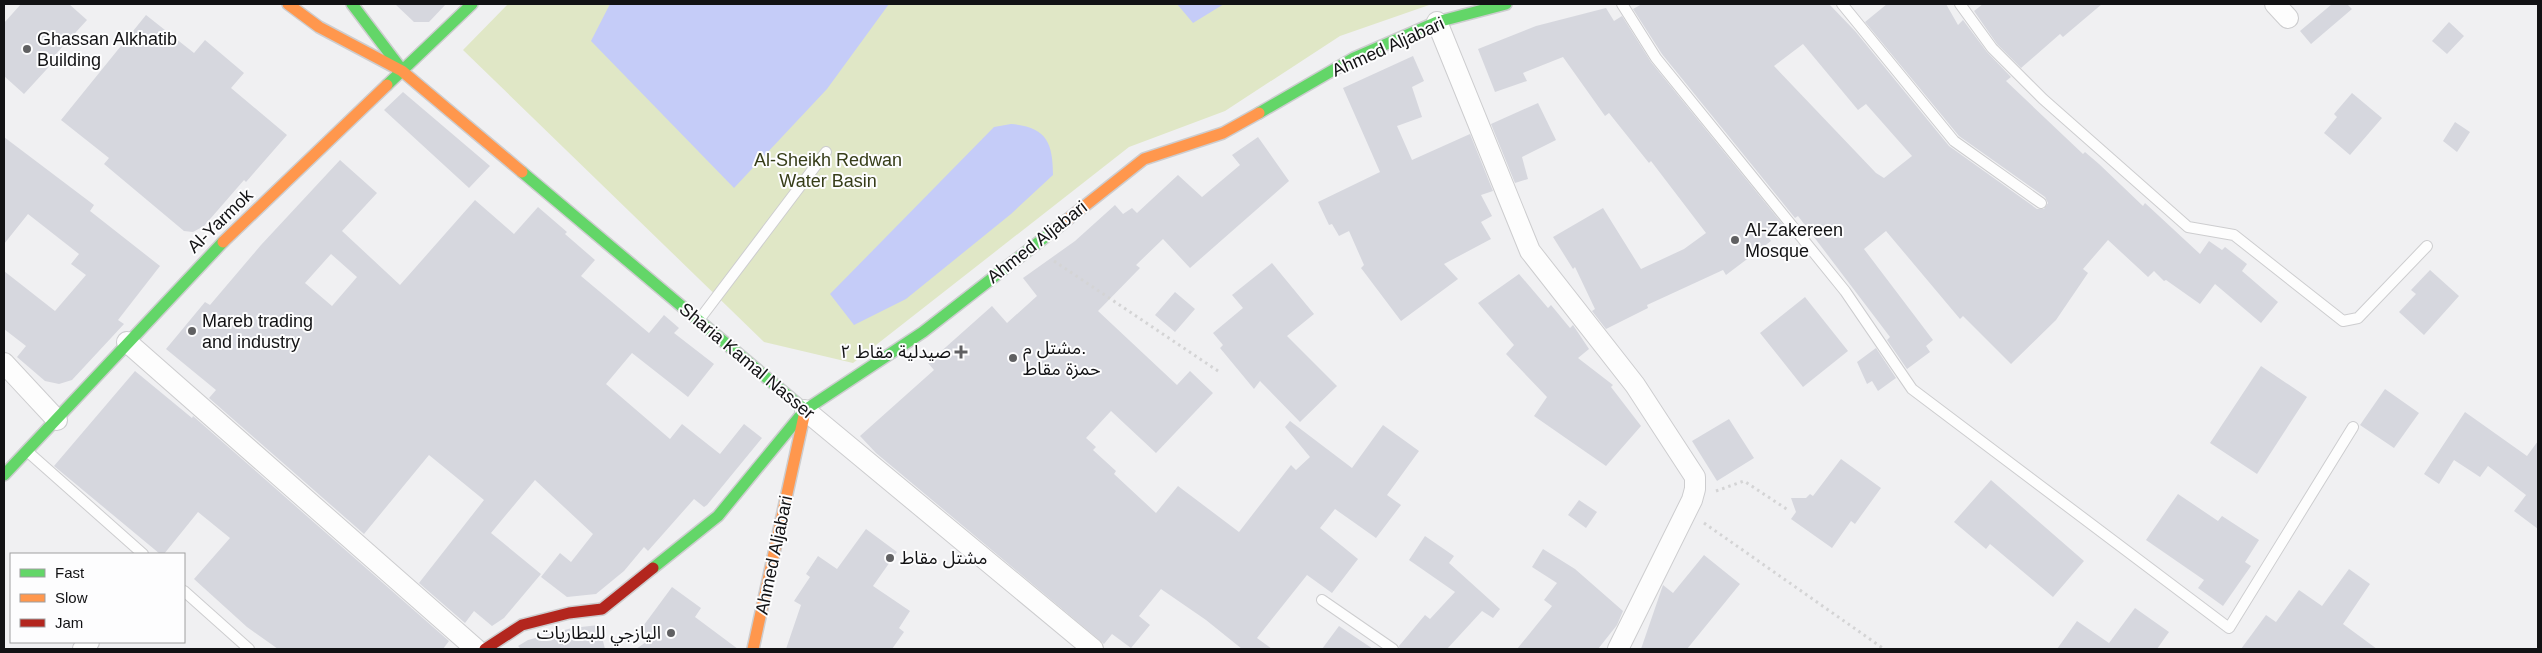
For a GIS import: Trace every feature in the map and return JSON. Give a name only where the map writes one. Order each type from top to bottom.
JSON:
[{"type":"street","name":"Sharia Kamal Nasser","points":[[288,4],[319,27],[402,71],[1093,649]]},
{"type":"street","name":"Sharia Kamal Nasser","points":[[352,4],[402,71]]},
{"type":"street","name":"Al-Yarmok","points":[[4,475],[203,261],[472,4]]},
{"type":"street","name":"Ahmed Aljabari","points":[[753,649],[805,410],[923,332],[1030,246],[1144,159],[1223,133],[1354,58],[1437,22],[1506,4]]},
{"type":"street","points":[[1437,22],[1530,251],[1635,385],[1695,476],[1695,489],[1689,505],[1618,649]]},
{"type":"street","points":[[127,342],[476,649]]},
{"type":"street","points":[[4,363],[57,420]]},
{"type":"street","points":[[485,649],[522,625],[569,613],[602,609],[718,516],[805,410]]},
{"type":"lane","points":[[1622,4],[1656,58],[1845,291],[1912,389],[2229,628],[2353,427]]},
{"type":"lane","points":[[1842,4],[1954,141],[2041,203]]},
{"type":"lane","points":[[1960,4],[1992,48],[2044,99],[2188,227],[2234,235],[2344,321],[2358,318],[2426,246]]},
{"type":"lane","points":[[699,321],[826,152]]},
{"type":"lane","points":[[27,451],[142,553]]},
{"type":"lane","points":[[185,592],[249,649]]},
{"type":"lane","points":[[1322,600],[1393,649]]},
{"type":"path","points":[[1030,246],[1222,373]]},
{"type":"path","points":[[1788,510],[1744,481],[1689,505],[1884,649]]},
{"type":"green space","name":"Al-Sheikh Redwan Water Basin","points":[[508,4],[1432,4],[1340,36],[1225,111],[1129,147],[853,363],[764,342],[463,50]]},
{"type":"water","name":"Al-Sheikh Redwan Water Basin","points":[[610,4],[889,4],[827,89],[734,188],[591,41]]},
{"type":"water","points":[[1177,4],[1224,4],[1193,23]]},
{"type":"water","points":[[1011,124],[1032,129],[1045,138],[1049,145],[1053,163],[1053,175],[1011,214],[906,299],[854,325],[830,294],[994,127]]},
{"type":"building","points":[[21,4],[69,4],[87,20],[54,56],[57,58],[24,94],[4,76],[4,23]]},
{"type":"building","points":[[395,4],[446,4],[429,22],[414,22]]},
{"type":"building","points":[[1642,4],[1829,4],[1855,31],[1949,146],[2037,209],[2044,209],[2048,203],[2045,197],[1959,136],[1865,22],[1887,4],[1946,4],[1958,25],[1963,20],[1987,52],[2011,77],[2006,81],[2083,154],[2085,152],[2099,164],[2143,206],[2145,203],[2200,254],[2209,241],[2222,250],[2225,247],[2247,264],[2242,271],[2278,302],[2261,323],[2215,284],[2200,304],[2166,280],[2164,281],[2154,271],[2148,277],[2108,240],[2083,269],[2088,273],[2056,320],[2011,364],[1963,316],[1960,319],[1886,231],[1864,249],[1933,340],[1926,346],[1930,352],[1907,369],[1887,340],[1890,337],[1798,216],[1795,218],[1662,54],[1633,9]],"holes":[[[1803,44],[1858,110],[1866,104],[1912,156],[1884,178],[1876,173],[1774,66]]]},
{"type":"building","points":[[1983,4],[2102,4],[2063,37],[2060,34],[2021,68],[1997,44],[1974,11]]},
{"type":"building","points":[[2332,4],[2347,4],[2352,9],[2311,44],[2300,31]]},
{"type":"building","points":[[1606,8],[1614,21],[1622,16],[1651,62],[1784,226],[1769,238],[1771,241],[1726,275],[1723,270],[1647,305],[1648,308],[1606,329],[1592,311],[1595,309],[1575,267],[1573,269],[1553,237],[1603,208],[1641,269],[1684,249],[1706,233],[1651,161],[1649,163],[1609,113],[1605,116],[1563,57],[1523,73],[1527,81],[1495,92],[1478,49],[1536,26]]},
{"type":"building","points":[[146,15],[194,53],[205,40],[244,73],[231,88],[287,135],[204,226],[193,232],[184,231],[104,164],[109,158],[61,120]]},
{"type":"building","points":[[2449,22],[2464,36],[2447,54],[2432,41]]},
{"type":"building","points":[[1413,56],[1424,81],[1412,87],[1422,117],[1397,126],[1412,160],[1470,134],[1493,191],[1481,195],[1492,216],[1481,222],[1491,239],[1444,264],[1458,279],[1401,321],[1361,268],[1364,265],[1349,231],[1339,236],[1332,224],[1329,225],[1318,202],[1380,172],[1343,88]]},
{"type":"building","points":[[403,92],[490,166],[469,188],[384,110]]},
{"type":"building","points":[[2352,93],[2382,118],[2350,155],[2324,133],[2337,117],[2334,114]]},
{"type":"building","points":[[1538,103],[1556,140],[1522,157],[1528,179],[1515,183],[1491,124]]},
{"type":"building","points":[[2455,122],[2470,132],[2457,152],[2443,141]]},
{"type":"building","points":[[4,137],[94,205],[90,211],[160,266],[118,320],[124,324],[72,380],[59,384],[45,381],[17,357],[26,346],[4,329],[4,271],[55,311],[86,275],[71,264],[79,254],[28,214],[4,244]]},
{"type":"building","points":[[1258,137],[1289,181],[1190,268],[1163,239],[1136,265],[1140,268],[1098,311],[1177,385],[1190,371],[1213,393],[1156,453],[1111,411],[1086,438],[1096,447],[1093,450],[1116,471],[1114,474],[1156,513],[1178,486],[1239,532],[1291,465],[1296,470],[1310,457],[1285,427],[1290,421],[1352,468],[1383,425],[1419,451],[1387,495],[1401,505],[1376,538],[1335,509],[1320,528],[1358,559],[1332,593],[1307,575],[1257,638],[1272,649],[1242,649],[1206,620],[1161,589],[1139,616],[1150,625],[1131,648],[1112,634],[1104,644],[876,453],[860,436],[934,370],[928,363],[992,306],[1007,323],[1037,296],[1023,278],[1075,241],[1115,205],[1123,214],[1132,208],[1137,213],[1178,175],[1202,197],[1240,165],[1232,155]]},
{"type":"building","points":[[340,160],[377,193],[342,231],[400,285],[475,200],[514,234],[538,207],[595,260],[581,276],[649,333],[664,315],[679,328],[674,333],[714,364],[688,397],[632,353],[606,384],[670,439],[682,424],[720,454],[744,424],[762,438],[707,505],[704,507],[694,499],[648,551],[644,547],[624,571],[596,594],[567,597],[541,577],[560,553],[571,562],[593,534],[535,480],[491,533],[541,574],[504,618],[492,626],[474,611],[465,623],[419,583],[484,500],[429,455],[364,534],[209,398],[216,390],[166,349],[205,302],[210,305],[261,245]],"holes":[[[331,254],[357,277],[332,306],[305,283]]]},
{"type":"building","points":[[1272,263],[1314,314],[1287,336],[1337,386],[1300,422],[1260,381],[1254,389],[1220,348],[1223,345],[1213,333],[1243,308],[1232,295]]},
{"type":"building","points":[[2430,270],[2459,296],[2424,335],[2399,312],[2416,294],[2411,290]]},
{"type":"building","points":[[1519,274],[1548,308],[1551,305],[1570,328],[1573,325],[1589,349],[1578,358],[1613,385],[1611,387],[1641,426],[1606,466],[1534,416],[1547,397],[1506,354],[1514,345],[1478,303]]},
{"type":"building","points":[[1175,292],[1195,309],[1175,332],[1155,315]]},
{"type":"building","points":[[1805,297],[1848,351],[1803,387],[1760,333]]},
{"type":"building","points":[[1876,348],[1896,378],[1878,391],[1872,381],[1867,384],[1857,362]]},
{"type":"building","points":[[2261,366],[2307,397],[2257,474],[2210,443]]},
{"type":"building","points":[[135,371],[192,418],[193,416],[449,641],[443,649],[278,649],[247,627],[194,579],[230,538],[198,512],[165,553],[159,553],[54,466]]},
{"type":"building","points":[[2385,389],[2419,413],[2394,448],[2360,425]]},
{"type":"building","points":[[2465,412],[2527,456],[2538,441],[2538,529],[2514,511],[2526,495],[2488,466],[2480,477],[2454,460],[2439,484],[2424,474]]},
{"type":"building","points":[[1729,419],[1754,458],[1717,481],[1692,441]]},
{"type":"building","points":[[1841,459],[1881,488],[1855,524],[1851,521],[1832,548],[1791,519],[1796,512],[1791,498],[1806,498],[1810,494],[1813,496]]},
{"type":"building","points":[[1991,480],[2084,561],[2053,597],[1990,544],[1986,549],[1954,522]]},
{"type":"building","points":[[2178,494],[2218,521],[2222,516],[2259,540],[2245,562],[2251,566],[2223,606],[2198,588],[2204,580],[2146,540]]},
{"type":"building","points":[[1579,500],[1597,512],[1586,528],[1568,515]]},
{"type":"building","points":[[866,529],[897,552],[873,586],[910,611],[899,628],[904,632],[892,649],[786,649],[801,605],[794,601],[810,577],[806,574],[818,556],[837,569]]},
{"type":"building","points":[[1425,536],[1454,556],[1449,563],[1500,609],[1493,618],[1482,611],[1447,649],[1400,649],[1399,646],[1425,615],[1430,619],[1455,592],[1409,560]]},
{"type":"building","points":[[1543,549],[1575,569],[1623,611],[1617,625],[1598,649],[1517,649],[1552,606],[1544,600],[1557,583],[1532,567]]},
{"type":"building","points":[[1704,555],[1740,584],[1687,649],[1641,649],[1663,585],[1673,593]]},
{"type":"building","points":[[2349,569],[2370,584],[2343,624],[2377,649],[2241,649],[2266,615],[2276,622],[2299,590],[2322,606]]},
{"type":"building","points":[[672,587],[701,608],[695,617],[738,649],[636,649],[652,638],[641,629]]},
{"type":"building","points":[[2135,608],[2169,632],[2157,649],[2057,649],[2077,621],[2109,643]]},
{"type":"building","points":[[599,625],[605,649],[521,649],[518,646],[528,640],[572,628]]},
{"type":"building","points":[[1339,626],[1373,649],[1322,649]]},
{"type":"traffic: fast","points":[[352,4],[399,66]]},
{"type":"traffic: fast","points":[[387,85],[472,4]]},
{"type":"traffic: fast","points":[[1259,113],[1354,58],[1437,22],[1506,4]]},
{"type":"traffic: fast","points":[[522,172],[805,410]]},
{"type":"traffic: fast","points":[[653,568],[718,516],[805,410],[923,332],[1053,231]]},
{"type":"traffic: fast","points":[[4,475],[223,242]]},
{"type":"traffic: slow","points":[[288,4],[319,27],[402,71],[522,172]]},
{"type":"traffic: slow","points":[[223,242],[387,85]]},
{"type":"traffic: slow","points":[[1053,231],[1144,159],[1223,133],[1259,113]]},
{"type":"traffic: slow","points":[[753,649],[804,416]]},
{"type":"traffic: jam","points":[[485,649],[522,625],[569,613],[602,609],[653,568]]},
{"type":"place","name":"Ghassan Alkhatib Building","points":[[27,49]]},
{"type":"place","name":"Al-Zakereen Mosque","points":[[1735,240]]},
{"type":"place","name":"Mareb trading and industry","points":[[192,331]]},
{"type":"place","name":"صيدلية مقاط ٢","points":[[961,352]]},
{"type":"place","name":"مشتل م. حمزة مقاط","points":[[1013,358]]},
{"type":"place","name":"مشتل مقاط","points":[[890,558]]},
{"type":"place","name":"اليازجي للبطاريات","points":[[671,633]]}]
